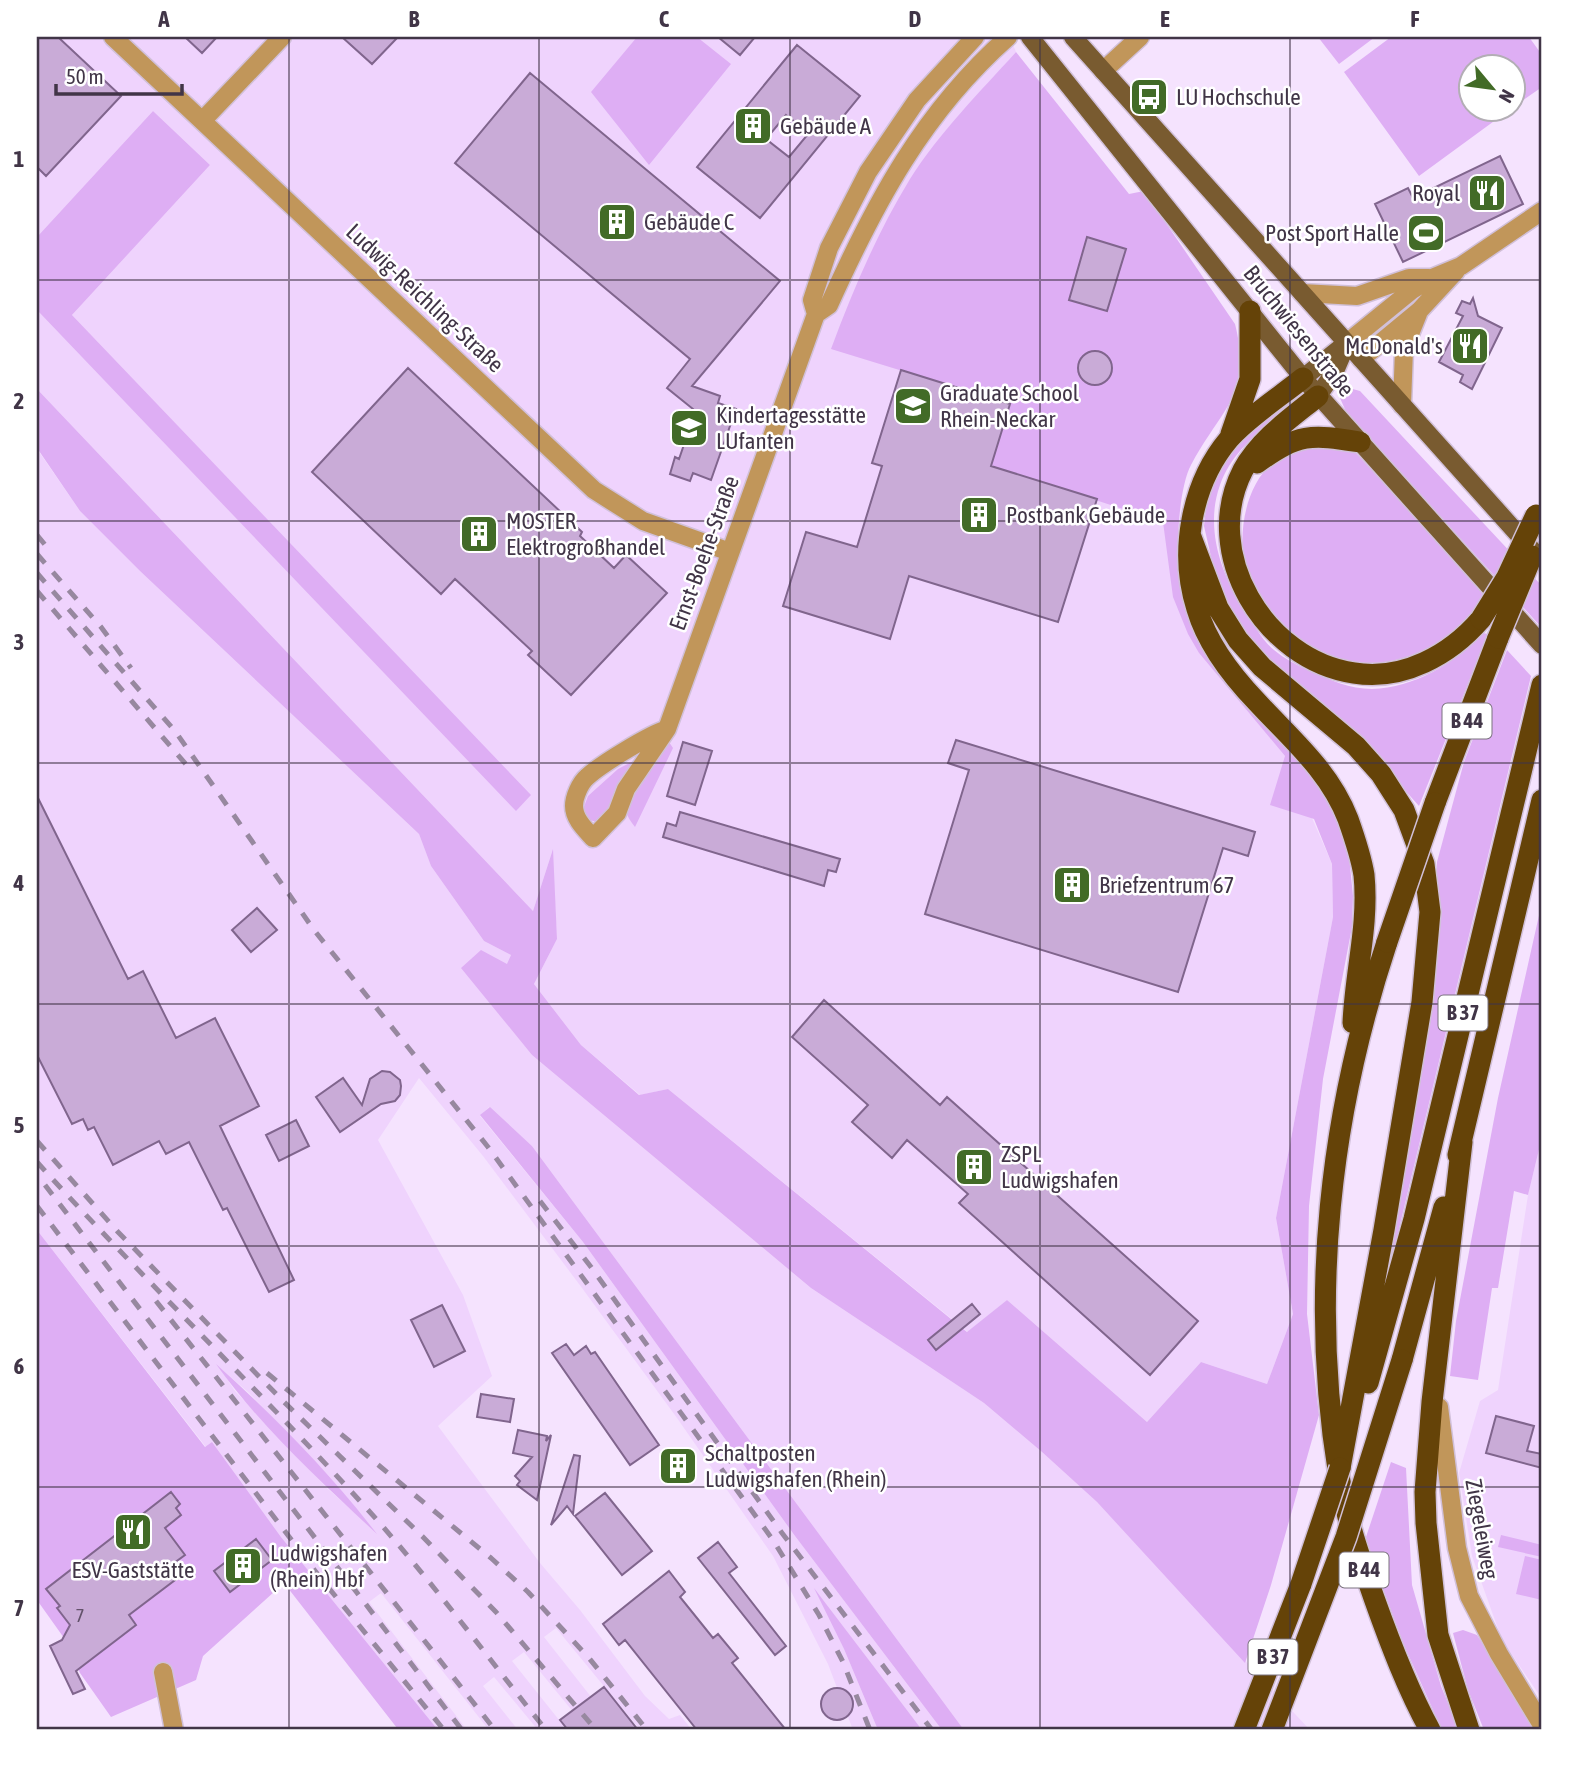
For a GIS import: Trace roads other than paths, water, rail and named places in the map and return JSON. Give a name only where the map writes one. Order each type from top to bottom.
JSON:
[{"type":"highway","points":[[1244,418],[1251,379],[1250,310]]},
{"type":"highway","points":[[1303,378],[1244,418],[1213,461],[1200,486],[1194,510],[1189,579],[1197,611],[1205,628],[1239,681],[1293,737],[1330,783],[1347,816],[1363,874],[1364,919],[1354,992],[1352,1070]]},
{"type":"highway","points":[[1318,396],[1241,473],[1231,505],[1229,536],[1234,562],[1252,603],[1275,633],[1297,649],[1331,666],[1364,674],[1404,670],[1437,657],[1462,639],[1481,619],[1540,517]]},
{"type":"highway","points":[[1273,443],[1319,436],[1360,442]]},
{"type":"highway","name":"B 44","points":[[1430,1730],[1403,1675],[1353,1539],[1339,1476],[1326,1346],[1328,1210],[1339,1129],[1366,1010],[1435,803],[1499,638],[1540,517]]},
{"type":"highway","points":[[1191,537],[1218,608],[1238,640],[1262,667],[1356,746],[1381,774],[1404,810],[1424,864],[1430,912],[1422,1002],[1374,1332]]},
{"type":"highway","name":"B 37","points":[[1244,1730],[1301,1584],[1340,1468],[1374,1332],[1414,1219],[1542,686]]},
{"type":"highway","name":"B 37","points":[[1272,1730],[1346,1537],[1402,1360],[1462,1142],[1542,800]]},
{"type":"highway","points":[[1462,1142],[1432,1402],[1425,1492],[1428,1561],[1438,1635],[1469,1730]]},
{"type":"main road","name":"Bruchwiesenstraße","points":[[1030,37],[1318,396],[1542,645]]},
{"type":"main road","name":"Bruchwiesenstraße","points":[[1073,37],[1542,561]]},
{"type":"main road","points":[[1303,378],[1347,343]]},
{"type":"main road","points":[[1318,396],[1329,369],[1347,343]]},
{"type":"main road","points":[[1318,396],[1361,359]]},
{"type":"street","name":"Ludwig-Reichling-Straße","points":[[113,37],[594,490],[643,520],[730,552]]},
{"type":"street","points":[[203,120],[282,37]]},
{"type":"street","name":"Ernst-Boehe-Straße","points":[[816,314],[812,300],[829,248],[868,172],[917,100],[975,37]]},
{"type":"street","name":"Ernst-Boehe-Straße","points":[[667,729],[652,734],[587,777],[578,791],[574,806],[576,818],[593,838],[617,813],[626,789],[667,729],[816,314],[828,305],[886,186],[934,114],[972,71],[1008,37]]},
{"type":"street","points":[[1102,71],[1140,37]]},
{"type":"street","points":[[1347,343],[1412,290],[1461,265],[1542,211]]},
{"type":"street","points":[[1361,359],[1419,310],[1461,265]]},
{"type":"street","points":[[1302,293],[1357,296],[1409,278],[1432,278]]},
{"type":"street","points":[[1402,405],[1404,349],[1419,310]]},
{"type":"street","name":"Ziegeleiweg","points":[[1439,1407],[1457,1548],[1469,1596],[1499,1654],[1542,1725]]},
{"type":"street","points":[[163,1672],[174,1730]]},
{"type":"railway","points":[[37,535],[46,546]]},
{"type":"railway","points":[[37,554],[101,627],[131,668]]},
{"type":"railway","points":[[37,573],[175,731],[314,930],[488,1147],[773,1540],[819,1615],[843,1662],[870,1730]]},
{"type":"railway","points":[[37,591],[190,769]]},
{"type":"railway","points":[[37,1141],[118,1232],[283,1401],[496,1612],[596,1730]]},
{"type":"railway","points":[[37,1162],[359,1500],[431,1585],[546,1730]]},
{"type":"railway","points":[[45,1185],[462,1730]]},
{"type":"railway","points":[[540,1201],[591,1267],[782,1533],[932,1730]]},
{"type":"railway","points":[[37,1206],[319,1576],[444,1730]]},
{"type":"railway","points":[[156,1301],[495,1730]]},
{"type":"railway","points":[[267,1373],[491,1558],[528,1592],[589,1658],[647,1730]]},
{"type":"place","name":"LU Hochschule","points":[[1149,97]]},
{"type":"place","name":"Gebäude A","points":[[753,126]]},
{"type":"place","name":"Royal","points":[[1487,193]]},
{"type":"place","name":"Gebäude C","points":[[617,222]]},
{"type":"place","name":"Post Sport Halle","points":[[1426,233]]},
{"type":"place","name":"McDonald's","points":[[1470,346]]},
{"type":"place","name":"Graduate School Rhein-Neckar","points":[[913,406]]},
{"type":"place","name":"Kindertagesstätte LUfanten","points":[[689,428]]},
{"type":"place","name":"Postbank Gebäude","points":[[979,515]]},
{"type":"place","name":"MOSTER Elektrogroßhandel","points":[[479,534]]},
{"type":"place","name":"Briefzentrum 67","points":[[1072,885]]},
{"type":"place","name":"ZSPL Ludwigshafen","points":[[974,1167]]},
{"type":"place","name":"Schaltposten Ludwigshafen (Rhein)","points":[[678,1466]]},
{"type":"place","name":"ESV-Gaststätte","points":[[133,1532]]},
{"type":"place","name":"Ludwigshafen (Rhein) Hbf","points":[[243,1566]]}]
